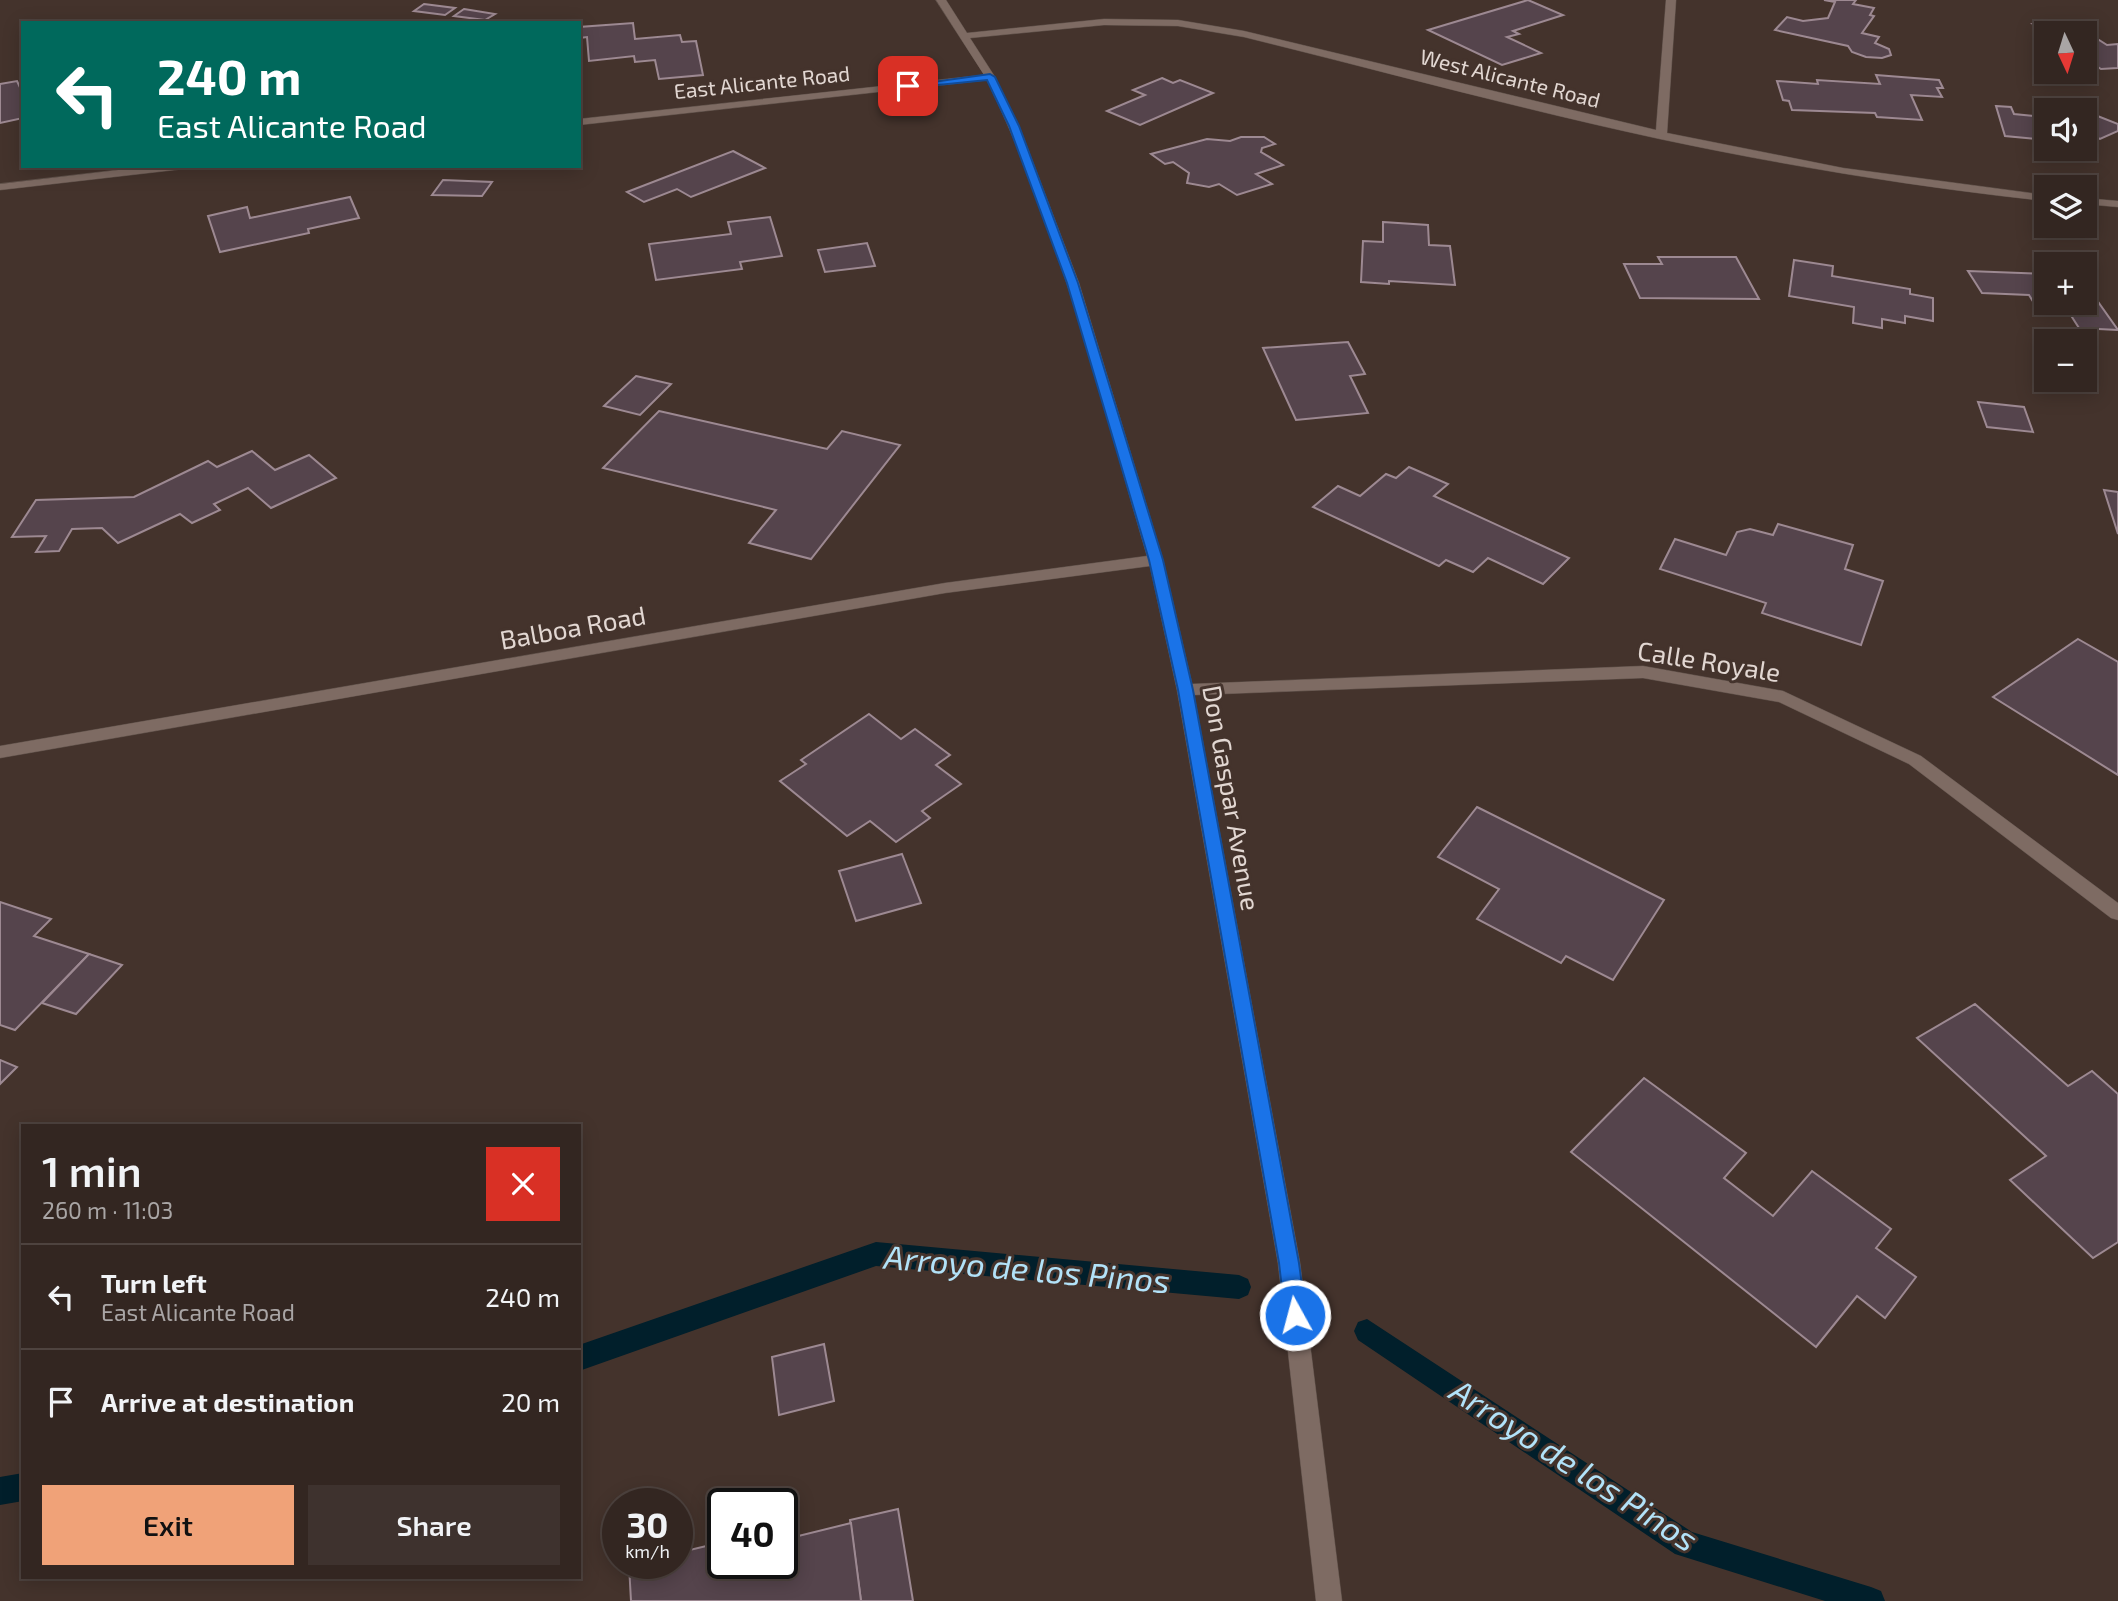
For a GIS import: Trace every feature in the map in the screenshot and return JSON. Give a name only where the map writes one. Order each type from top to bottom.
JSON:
[{"type":"street","name":"Don Gaspar Avenue","points":[[941,0],[990,77],[1014,126],[1073,283],[1156,560],[1185,690],[1289,1263],[1329,1601]]},
{"type":"street","points":[[1661,136],[1671,0]]},
{"type":"street","name":"West Alicante Road","points":[[964,36],[1104,22],[1178,23],[1244,34],[1661,136],[1843,172],[2034,197]]},
{"type":"street","name":"East Alicante Road","points":[[581,122],[990,77]]},
{"type":"street","points":[[0,187],[166,168]]},
{"type":"street","points":[[2097,202],[2118,204]]},
{"type":"street","name":"Balboa Road","points":[[0,752],[933,590],[1156,560]]},
{"type":"street","name":"Calle Royale","points":[[1185,690],[1643,672],[1783,697],[1915,760],[2118,913]]},
{"type":"building","points":[[1528,0],[1563,15],[1513,31],[1519,34],[1507,37],[1541,53],[1502,65],[1428,30]]},
{"type":"building","points":[[1824,0],[1856,0],[1853,4],[1874,8],[1870,15],[1874,16],[1862,33],[1879,37],[1875,43],[1889,49],[1891,55],[1882,58],[1866,57],[1852,52],[1848,46],[1775,30],[1787,17],[1803,21],[1828,18],[1835,2]]},
{"type":"building","points":[[424,4],[455,8],[445,15],[414,11]]},
{"type":"building","points":[[464,9],[495,14],[485,20],[454,16]]},
{"type":"building","points":[[633,23],[635,39],[680,35],[682,42],[696,41],[703,75],[659,79],[655,60],[635,62],[634,56],[589,61],[587,37],[581,38],[581,27]]},
{"type":"building","points":[[2097,39],[2107,45],[2118,44],[2118,68],[2101,69],[2097,66]]},
{"type":"building","points":[[1876,75],[1939,80],[1943,88],[1937,88],[1942,97],[1911,95],[1922,120],[1877,117],[1875,113],[1792,110],[1789,101],[1783,100],[1777,81],[1818,84],[1817,80],[1880,84]]},
{"type":"building","points":[[1162,78],[1173,83],[1180,80],[1213,93],[1140,125],[1107,111],[1145,95],[1133,90]]},
{"type":"building","points":[[17,81],[21,90],[21,118],[0,123],[0,84]]},
{"type":"building","points":[[1996,106],[2011,107],[2014,114],[2034,116],[2034,139],[2005,136]]},
{"type":"building","points":[[2097,116],[2118,124],[2118,131],[2100,139],[2097,138]]},
{"type":"building","points":[[1241,137],[1264,137],[1275,144],[1262,148],[1261,152],[1283,165],[1256,174],[1272,184],[1237,195],[1219,184],[1209,187],[1187,183],[1189,173],[1173,162],[1165,164],[1151,154],[1207,139],[1230,141]]},
{"type":"building","points":[[733,151],[765,168],[691,197],[677,189],[644,202],[627,192]]},
{"type":"building","points":[[443,180],[492,182],[482,196],[432,195]]},
{"type":"building","points":[[350,197],[359,218],[308,229],[309,233],[220,252],[208,216],[247,207],[250,218]]},
{"type":"building","points":[[770,217],[782,256],[740,262],[742,269],[656,280],[649,244],[731,234],[728,222]]},
{"type":"building","points":[[1383,222],[1428,225],[1429,245],[1450,246],[1455,285],[1361,282],[1363,241],[1383,242]]},
{"type":"building","points":[[867,243],[875,266],[825,272],[818,250]]},
{"type":"building","points":[[1658,257],[1736,257],[1759,299],[1640,298],[1624,264],[1662,264]]},
{"type":"building","points":[[1794,260],[1833,266],[1832,276],[1910,289],[1910,294],[1933,298],[1933,321],[1905,316],[1905,323],[1882,319],[1882,328],[1853,323],[1854,307],[1789,296]]},
{"type":"building","points":[[1968,271],[2034,274],[2034,303],[2029,295],[1982,293]]},
{"type":"building","points":[[2097,300],[2118,330],[2079,328],[2071,315],[2097,315]]},
{"type":"building","points":[[1348,342],[1365,374],[1350,376],[1368,413],[1296,420],[1263,348]]},
{"type":"building","points":[[636,376],[671,384],[640,415],[604,406]]},
{"type":"building","points":[[1978,402],[2024,407],[2033,432],[1987,427]]},
{"type":"building","points":[[659,411],[827,449],[842,431],[900,445],[811,559],[749,543],[776,510],[603,468]]},
{"type":"building","points":[[252,451],[275,470],[309,455],[336,478],[271,508],[248,488],[214,504],[220,510],[192,523],[180,514],[118,543],[102,528],[72,529],[59,551],[36,552],[46,536],[12,537],[36,500],[134,497],[208,461],[217,467]]},
{"type":"building","points":[[1409,467],[1448,484],[1434,496],[1569,558],[1543,584],[1488,558],[1473,572],[1446,560],[1439,566],[1313,507],[1338,486],[1360,496],[1386,474],[1396,478]]},
{"type":"building","points":[[2104,490],[2118,492],[2118,534]]},
{"type":"building","points":[[1778,524],[1853,545],[1845,569],[1883,581],[1861,645],[1762,613],[1766,603],[1660,569],[1675,539],[1726,555],[1737,532],[1750,529],[1773,535]]},
{"type":"building","points":[[2078,639],[2118,662],[2118,775],[1993,697]]},
{"type":"building","points":[[869,714],[901,739],[915,729],[950,755],[936,765],[961,784],[922,811],[930,818],[896,842],[870,821],[847,836],[780,781],[806,764],[801,760]]},
{"type":"building","points":[[1477,807],[1664,900],[1613,980],[1566,956],[1561,963],[1477,919],[1499,889],[1438,857]]},
{"type":"building","points":[[902,854],[921,903],[856,921],[839,871]]},
{"type":"building","points":[[0,902],[51,919],[34,936],[89,954],[15,1030],[0,1025]]},
{"type":"building","points":[[89,954],[122,965],[76,1014],[42,1003]]},
{"type":"building","points":[[1975,1004],[2068,1086],[2092,1071],[2118,1094],[2118,1242],[2093,1258],[2010,1180],[2046,1156],[1917,1038]]},
{"type":"building","points":[[0,1060],[17,1067],[0,1084]]},
{"type":"building","points":[[1644,1078],[1746,1153],[1724,1178],[1773,1216],[1812,1171],[1891,1229],[1876,1248],[1916,1277],[1885,1318],[1857,1296],[1816,1347],[1571,1152]]},
{"type":"building","points":[[824,1344],[834,1401],[779,1415],[772,1357]]},
{"type":"building","points":[[898,1509],[913,1601],[861,1601],[850,1520]]},
{"type":"building","points":[[851,1523],[861,1601],[631,1601],[630,1579],[693,1579],[693,1549],[707,1546],[707,1579],[798,1579],[798,1536]]},
{"type":"waterway","name":"Arroyo de los Pinos","points":[[581,1357],[876,1254],[1239,1287]]},
{"type":"waterway","name":"Arroyo de los Pinos","points":[[1367,1331],[1685,1544],[1871,1601]]},
{"type":"waterway","name":"Arroyo de los Pinos","points":[[0,1491],[21,1487]]},
{"type":"route","points":[[908,86],[990,77],[1014,126],[1073,283],[1156,560],[1185,690],[1289,1263],[1295,1315]]}]
